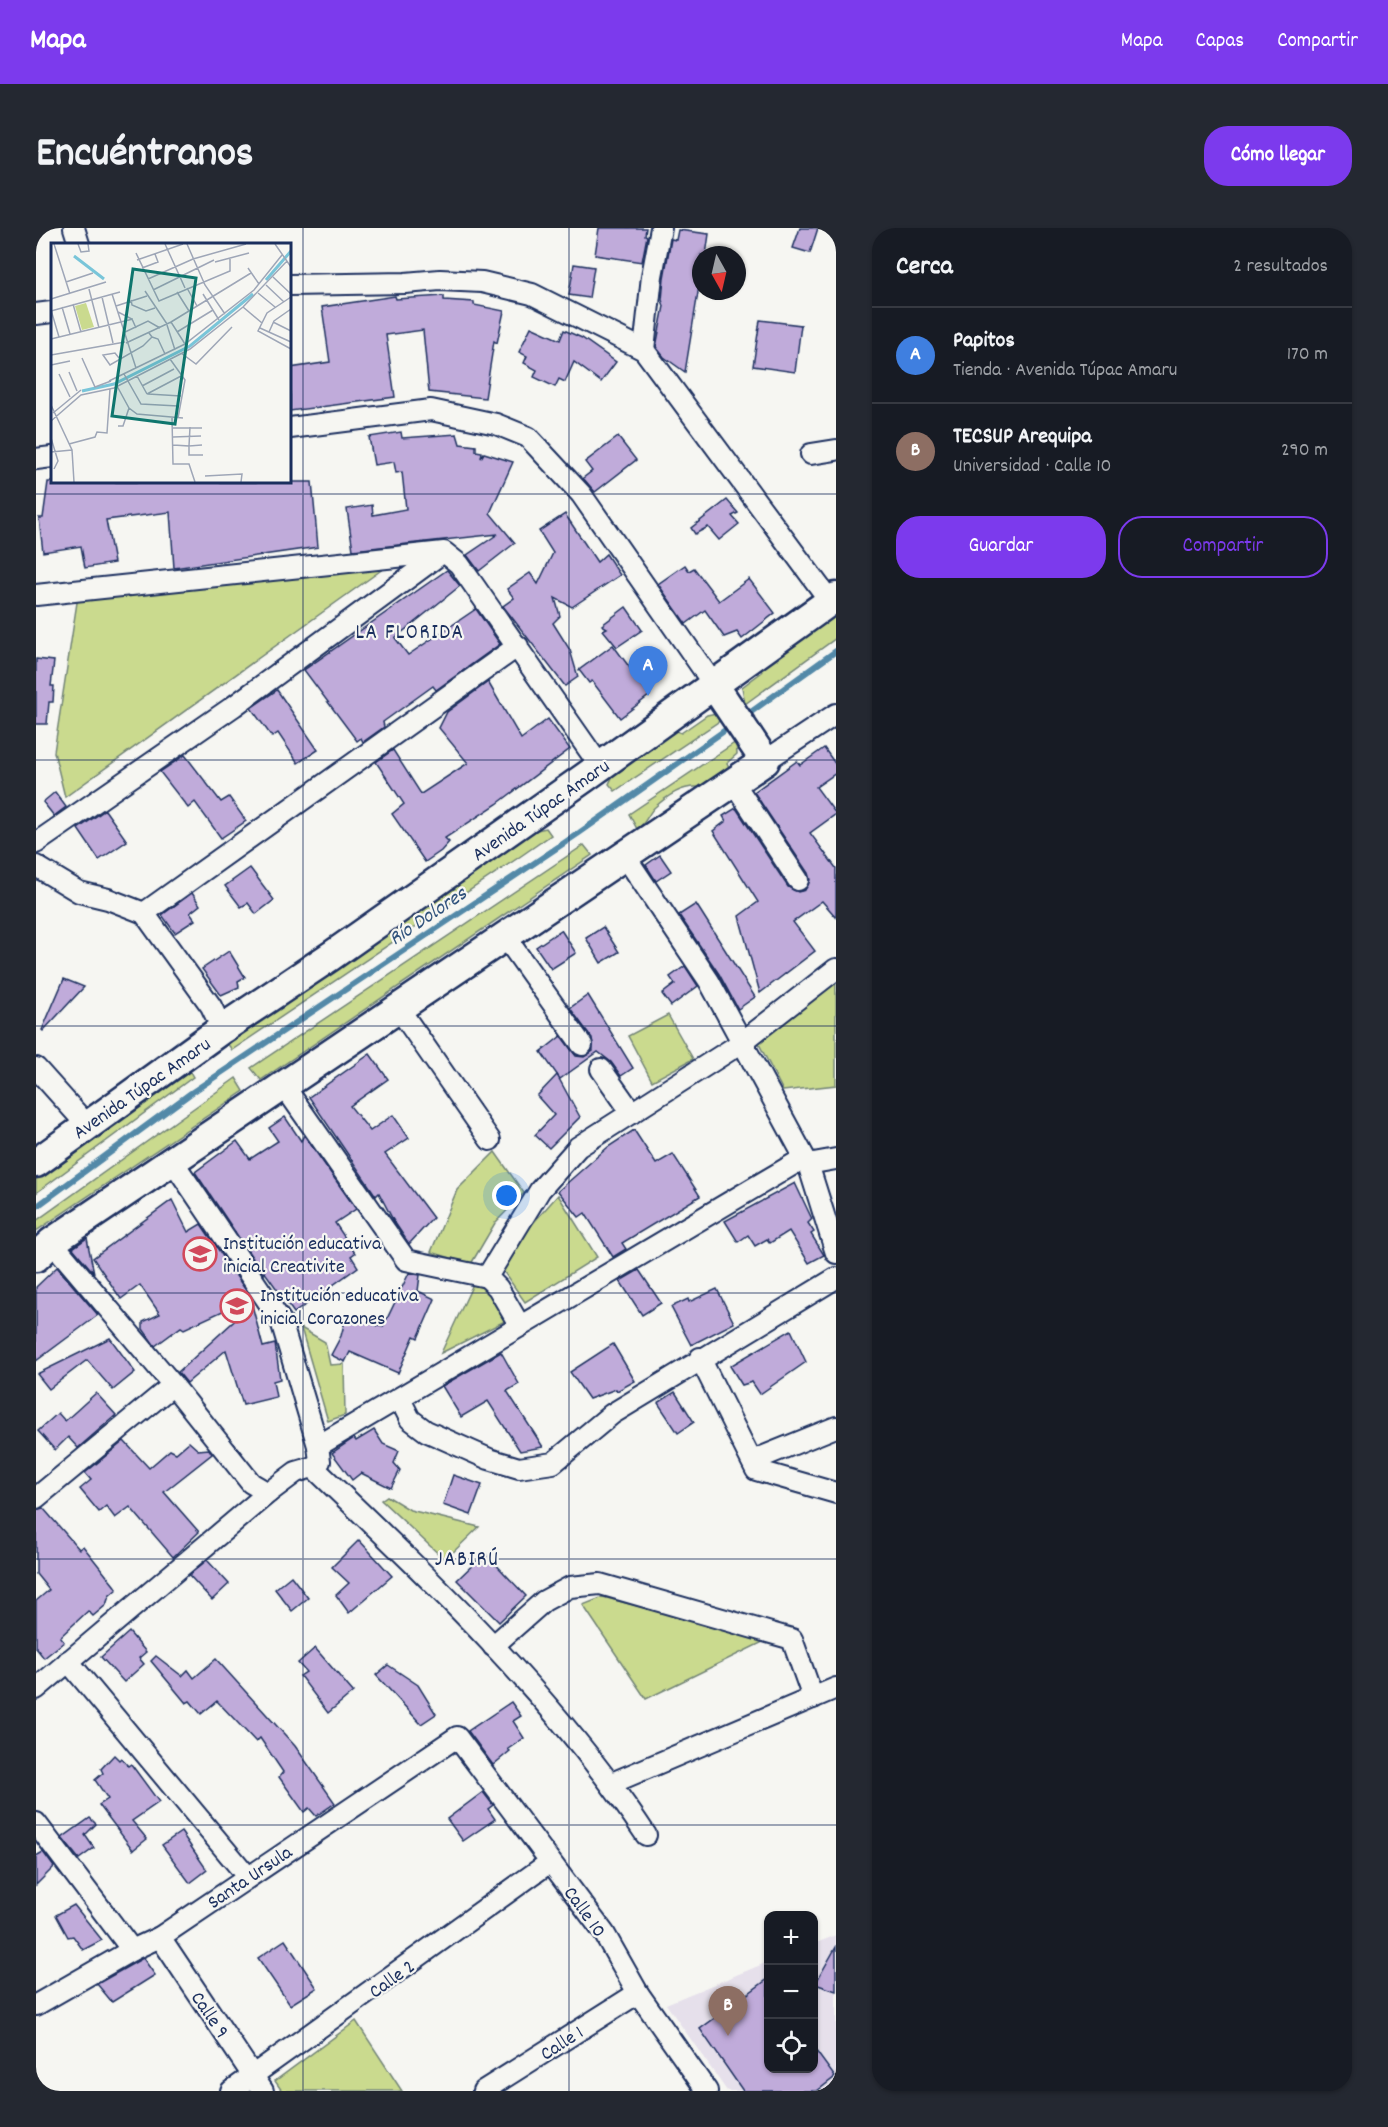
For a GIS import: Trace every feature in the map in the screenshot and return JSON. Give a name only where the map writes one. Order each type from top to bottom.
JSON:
[{"type":"street","points":[[74,228],[79,243]]},
{"type":"street","points":[[644,350],[652,276],[661,228]]},
{"type":"street","points":[[291,285],[405,284],[440,280],[482,282],[532,294],[644,350],[833,599]]},
{"type":"street","points":[[36,314],[51,312]]},
{"type":"street","points":[[291,428],[431,410],[496,424],[528,437],[581,494],[760,754]]},
{"type":"street","points":[[811,454],[836,450]]},
{"type":"street","points":[[36,459],[51,457]]},
{"type":"street","points":[[36,843],[234,706],[444,552]]},
{"type":"street","points":[[36,595],[444,552],[459,564],[600,766]]},
{"type":"street","name":"Avenida Túpac Amaru","points":[[36,1162],[222,1029],[332,956],[600,766],[718,690],[833,599]]},
{"type":"street","points":[[144,913],[518,646]]},
{"type":"street","points":[[268,1493],[250,1483],[173,1385],[44,1249],[172,1160],[399,1009],[504,935],[734,783],[760,754],[836,714]]},
{"type":"street","points":[[734,783],[798,880]]},
{"type":"street","points":[[625,856],[709,981],[806,1161],[836,1253]]},
{"type":"street","points":[[36,866],[79,892],[108,899],[144,913],[211,1006],[222,1029]]},
{"type":"street","points":[[504,935],[582,1045]]},
{"type":"street","points":[[487,1277],[540,1190],[578,1147],[741,1042],[836,969]]},
{"type":"street","points":[[399,1009],[490,1140]]},
{"type":"street","points":[[36,1068],[87,1125]]},
{"type":"street","points":[[601,1069],[632,1113]]},
{"type":"street","points":[[284,1086],[406,1260],[487,1277],[498,1288],[520,1326]]},
{"type":"street","points":[[318,1446],[806,1161],[836,1159]]},
{"type":"street","points":[[36,1689],[268,1493],[296,1472],[313,1467],[320,1461],[318,1446],[281,1321],[172,1160]]},
{"type":"street","points":[[400,1399],[410,1419],[426,1431],[489,1459],[519,1468],[553,1463],[612,1414],[700,1358],[836,1278]]},
{"type":"street","points":[[700,1358],[756,1470],[836,1493]]},
{"type":"street","points":[[36,1498],[173,1385]]},
{"type":"street","points":[[752,1461],[836,1428]]},
{"type":"street","points":[[313,1467],[493,1646],[612,1783],[646,1835]]},
{"type":"street","points":[[493,1646],[544,1601],[570,1587],[600,1584],[792,1639],[813,1698]]},
{"type":"street","points":[[68,1661],[247,1876]]},
{"type":"street","points":[[612,1783],[836,1688]]},
{"type":"street","name":"Santa Ursula","points":[[36,2005],[132,1950],[160,1937],[247,1876],[457,1737]]},
{"type":"street","name":"Calle 10","points":[[457,1737],[604,1933],[638,1993],[706,2091]]},
{"type":"street","points":[[36,1823],[132,1950]]},
{"type":"street","name":"Calle 2","points":[[231,2091],[258,2083],[549,1862]]},
{"type":"street","name":"Calle 9","points":[[160,1937],[258,2083]]},
{"type":"street","name":"Calle 1","points":[[483,2091],[638,1993]]},
{"type":"shaded area","points":[[836,1935],[836,2091],[727,2091],[666,2004],[764,1964],[764,2073],[818,2073],[818,1942]]},
{"type":"green space","points":[[394,561],[65,797],[54,752],[78,596]]},
{"type":"green space","points":[[836,611],[836,638],[745,704],[742,687],[762,672],[758,665]]},
{"type":"green space","points":[[716,713],[721,720],[615,791],[609,784],[615,771],[671,729],[681,733],[707,715]]},
{"type":"green space","points":[[736,742],[737,754],[727,763],[732,773],[707,789],[693,787],[679,790],[655,807],[637,829],[629,814]]},
{"type":"green space","points":[[546,828],[551,835],[518,858],[232,1050],[227,1043],[532,831]]},
{"type":"green space","points":[[584,845],[592,855],[261,1080],[251,1068]]},
{"type":"green space","points":[[836,982],[836,1085],[783,1091],[758,1042]]},
{"type":"green space","points":[[668,1015],[693,1059],[652,1081],[628,1036]]},
{"type":"green space","points":[[189,1070],[193,1077],[36,1193],[36,1177]]},
{"type":"green space","points":[[236,1078],[244,1091],[36,1231],[36,1221]]},
{"type":"green space","points":[[495,1152],[524,1193],[495,1223],[471,1264],[431,1252],[457,1190]]},
{"type":"green space","points":[[558,1195],[597,1257],[525,1302],[503,1271],[519,1239]]},
{"type":"green space","points":[[473,1284],[493,1292],[507,1320],[441,1353]]},
{"type":"green space","points":[[301,1328],[325,1342],[330,1365],[344,1364],[345,1415],[328,1421]]},
{"type":"green space","points":[[387,1496],[410,1510],[479,1527],[445,1560],[381,1500]]},
{"type":"green space","points":[[603,1597],[767,1640],[646,1699],[583,1605]]},
{"type":"green space","points":[[356,2021],[402,2091],[282,2091],[275,2081]]},
{"type":"building","points":[[599,228],[646,228],[645,235],[647,236],[642,262],[595,255]]},
{"type":"building","points":[[800,228],[818,228],[810,253],[793,248]]},
{"type":"building","points":[[678,230],[709,234],[707,246],[692,246],[692,300],[697,300],[685,372],[664,357],[656,347],[664,306],[662,300],[664,278],[671,239],[676,240]]},
{"type":"building","points":[[574,264],[594,267],[589,298],[569,295]]},
{"type":"building","points":[[395,296],[396,299],[444,296],[444,300],[474,302],[474,305],[504,311],[497,343],[494,341],[485,398],[429,392],[423,330],[386,335],[395,397],[291,411],[291,368],[330,362],[322,307]]},
{"type":"building","points":[[760,320],[801,325],[795,372],[753,366]]},
{"type":"building","points":[[531,327],[560,340],[564,330],[582,338],[616,362],[601,382],[574,362],[565,382],[559,379],[555,387],[534,377],[537,370],[524,363],[527,356],[519,352]]},
{"type":"building","points":[[401,432],[402,438],[457,434],[460,444],[476,446],[476,451],[482,452],[481,458],[484,453],[513,462],[490,513],[515,543],[479,571],[467,555],[498,534],[353,550],[347,509],[372,505],[373,515],[406,509],[402,472],[396,473],[394,462],[374,465],[369,437]]},
{"type":"building","points":[[618,437],[636,460],[595,492],[583,478],[592,471],[585,462]]},
{"type":"building","points":[[48,482],[312,482],[318,547],[174,568],[170,512],[106,520],[114,563],[85,568],[81,546],[43,552],[39,518],[43,518]]},
{"type":"building","points":[[727,500],[738,513],[732,516],[739,524],[719,540],[708,527],[695,534],[691,528]]},
{"type":"building","points":[[565,514],[597,562],[606,554],[620,575],[572,607],[555,598],[560,616],[553,623],[570,650],[578,677],[565,686],[503,606],[514,598],[507,589],[530,573],[538,584],[553,553],[539,531]]},
{"type":"building","points":[[685,565],[689,571],[694,568],[719,601],[749,579],[775,613],[742,639],[737,632],[724,637],[705,610],[686,624],[658,584]]},
{"type":"building","points":[[447,570],[460,586],[395,638],[408,655],[476,609],[500,644],[436,690],[433,686],[383,722],[384,727],[363,742],[361,738],[357,741],[304,670]]},
{"type":"building","points":[[626,607],[642,630],[617,647],[603,630],[607,628],[602,625]]},
{"type":"building","points":[[613,645],[650,695],[620,718],[592,681],[589,683],[579,670]]},
{"type":"building","points":[[36,659],[54,661],[51,686],[54,686],[53,702],[49,702],[47,724],[36,724]]},
{"type":"building","points":[[488,682],[521,739],[548,719],[570,749],[497,804],[445,838],[449,842],[425,862],[392,814],[404,804],[376,762],[393,750],[421,794],[468,763],[439,728],[447,712]]},
{"type":"building","points":[[277,690],[318,750],[298,763],[278,733],[272,737],[251,708]]},
{"type":"building","points":[[824,748],[836,765],[836,773],[816,787],[836,814],[810,833],[836,868],[836,917],[822,901],[793,922],[815,951],[760,993],[739,916],[758,902],[713,831],[726,821],[723,816],[736,808],[788,887],[798,892],[805,890],[810,880],[808,873],[754,792],[797,761],[800,765]]},
{"type":"building","points":[[185,755],[221,802],[229,797],[246,821],[221,838],[195,802],[188,808],[160,772]]},
{"type":"building","points":[[55,792],[66,807],[54,816],[43,802]]},
{"type":"building","points":[[105,810],[127,841],[99,860],[78,829]]},
{"type":"building","points":[[660,855],[671,871],[656,881],[646,865]]},
{"type":"building","points":[[250,868],[274,900],[256,914],[248,903],[241,907],[225,886]]},
{"type":"building","points":[[192,893],[200,905],[190,913],[195,920],[175,933],[162,915]]},
{"type":"building","points":[[696,904],[755,997],[738,1009],[719,974],[679,915]]},
{"type":"building","points":[[603,927],[619,952],[601,963],[586,938]]},
{"type":"building","points":[[561,930],[576,953],[551,969],[536,947]]},
{"type":"building","points":[[229,951],[245,977],[238,981],[239,987],[221,995],[202,969]]},
{"type":"building","points":[[685,966],[698,986],[671,1006],[662,994],[675,984],[670,977]]},
{"type":"building","points":[[64,979],[84,987],[43,1031],[42,1030]]},
{"type":"building","points":[[588,995],[633,1068],[621,1076],[611,1062],[598,1052],[560,1079],[541,1052],[561,1036],[576,1056],[584,1057],[593,1051],[592,1038],[570,1008]]},
{"type":"building","points":[[370,1054],[388,1079],[350,1106],[370,1131],[393,1115],[409,1138],[385,1154],[433,1218],[409,1244],[379,1193],[376,1196],[309,1097]]},
{"type":"building","points":[[557,1075],[580,1117],[549,1148],[535,1135],[554,1115],[537,1096]]},
{"type":"building","points":[[285,1117],[301,1141],[304,1135],[356,1209],[335,1223],[355,1253],[351,1256],[358,1267],[294,1313],[264,1271],[264,1275],[195,1172],[237,1141],[250,1159],[278,1141],[269,1128]]},
{"type":"building","points":[[634,1130],[656,1164],[673,1154],[700,1196],[622,1243],[626,1249],[613,1257],[585,1213],[579,1217],[558,1191],[608,1147]]},
{"type":"building","points":[[795,1183],[812,1219],[808,1223],[814,1232],[811,1234],[824,1255],[809,1263],[789,1231],[770,1243],[767,1239],[755,1246],[748,1235],[738,1242],[725,1221]]},
{"type":"building","points":[[172,1200],[188,1232],[201,1224],[251,1298],[184,1329],[181,1327],[155,1346],[143,1329],[143,1322],[160,1314],[140,1285],[121,1299],[93,1258]]},
{"type":"building","points":[[87,1238],[89,1249],[94,1273],[73,1248]]},
{"type":"building","points":[[57,1267],[98,1315],[36,1361],[36,1287]]},
{"type":"building","points":[[639,1270],[661,1303],[642,1315],[620,1281]]},
{"type":"building","points":[[409,1273],[420,1275],[418,1291],[435,1299],[418,1338],[414,1336],[398,1373],[350,1352],[345,1362],[331,1355],[341,1336],[346,1317],[383,1327]]},
{"type":"building","points":[[717,1289],[734,1323],[691,1345],[671,1307],[688,1299],[689,1302]]},
{"type":"building","points":[[252,1305],[263,1347],[275,1344],[280,1379],[273,1381],[276,1397],[243,1405],[226,1350],[187,1383],[178,1372]]},
{"type":"building","points":[[791,1330],[806,1362],[760,1394],[752,1382],[742,1385],[730,1366]]},
{"type":"building","points":[[110,1338],[135,1372],[113,1390],[87,1360],[49,1389],[37,1374]]},
{"type":"building","points":[[613,1344],[635,1381],[617,1391],[616,1389],[589,1399],[570,1372]]},
{"type":"building","points":[[501,1352],[519,1384],[507,1391],[543,1447],[520,1451],[488,1401],[461,1417],[442,1386]]},
{"type":"building","points":[[675,1392],[694,1422],[678,1433],[658,1403]]},
{"type":"building","points":[[96,1393],[116,1415],[78,1448],[68,1437],[55,1450],[38,1431],[58,1413],[65,1421]]},
{"type":"building","points":[[374,1430],[383,1444],[399,1451],[394,1463],[400,1470],[391,1488],[361,1473],[352,1480],[332,1453],[354,1438],[356,1441]]},
{"type":"building","points":[[124,1441],[149,1468],[170,1450],[176,1453],[189,1442],[198,1450],[209,1449],[212,1454],[164,1492],[199,1532],[173,1557],[130,1507],[115,1518],[106,1506],[99,1512],[80,1489],[91,1480],[85,1473]]},
{"type":"building","points":[[453,1475],[482,1485],[471,1515],[443,1505]]},
{"type":"building","points":[[43,1508],[79,1549],[83,1546],[117,1589],[109,1596],[106,1605],[93,1616],[88,1611],[60,1637],[64,1642],[44,1658],[36,1648],[36,1601],[49,1590],[36,1574],[36,1510]]},
{"type":"building","points":[[359,1540],[392,1576],[349,1613],[336,1595],[349,1583],[332,1567]]},
{"type":"building","points":[[485,1553],[526,1596],[499,1622],[457,1580]]},
{"type":"building","points":[[207,1560],[229,1584],[212,1600],[189,1575]]},
{"type":"building","points":[[291,1576],[308,1598],[292,1611],[275,1589]]},
{"type":"building","points":[[129,1632],[146,1652],[139,1658],[144,1664],[124,1682],[101,1657]]},
{"type":"building","points":[[315,1648],[353,1692],[328,1713],[300,1676],[306,1672],[298,1663]]},
{"type":"building","points":[[156,1656],[182,1676],[188,1670],[194,1678],[216,1659],[295,1746],[335,1803],[316,1816],[309,1808],[304,1812],[279,1777],[283,1772],[260,1738],[256,1742],[217,1701],[201,1714],[190,1701],[186,1703],[151,1661]]},
{"type":"building","points":[[388,1665],[418,1685],[436,1714],[421,1724],[376,1675]]},
{"type":"building","points":[[511,1702],[521,1716],[513,1721],[524,1738],[508,1749],[510,1751],[493,1765],[468,1731]]},
{"type":"building","points":[[114,1755],[119,1760],[121,1758],[128,1766],[131,1764],[159,1802],[132,1821],[147,1839],[133,1850],[99,1805],[108,1799],[95,1780],[103,1773],[101,1769]]},
{"type":"building","points":[[483,1792],[493,1805],[488,1809],[495,1819],[463,1841],[447,1819]]},
{"type":"building","points":[[90,1818],[96,1824],[85,1835],[94,1848],[79,1859],[62,1838]]},
{"type":"building","points":[[181,1832],[207,1870],[190,1883],[162,1845]]},
{"type":"building","points":[[43,1852],[54,1867],[36,1885],[36,1856]]},
{"type":"building","points":[[74,1905],[102,1940],[83,1950],[73,1936],[68,1937],[56,1915]]},
{"type":"building","points":[[285,1940],[317,1988],[290,2005],[258,1958]]},
{"type":"building","points":[[836,1947],[836,1991],[818,1985],[818,1979]]},
{"type":"building","points":[[143,1958],[155,1975],[112,2002],[97,1984]]},
{"type":"building","points":[[764,1982],[764,2073],[818,2073],[818,2054],[835,2077],[817,2091],[743,2091],[700,2029]]},
{"type":"waterway","name":"Río Dolores","points":[[744,717],[836,651]]},
{"type":"waterway","name":"Río Dolores","points":[[36,1207],[191,1093],[579,833],[731,726]]},
{"type":"place","name":"Papitos","points":[[648,696]]},
{"type":"place","name":"Institución educativa inicial Creativite","points":[[200,1254]]},
{"type":"place","name":"Institución educativa inicial Corazones","points":[[237,1306]]},
{"type":"place","name":"TECSUP Arequipa","points":[[728,2036]]},
{"type":"district","name":"LA FLORIDA","points":[[410,631]]},
{"type":"district","name":"JABIRÚ","points":[[467,1558]]}]
